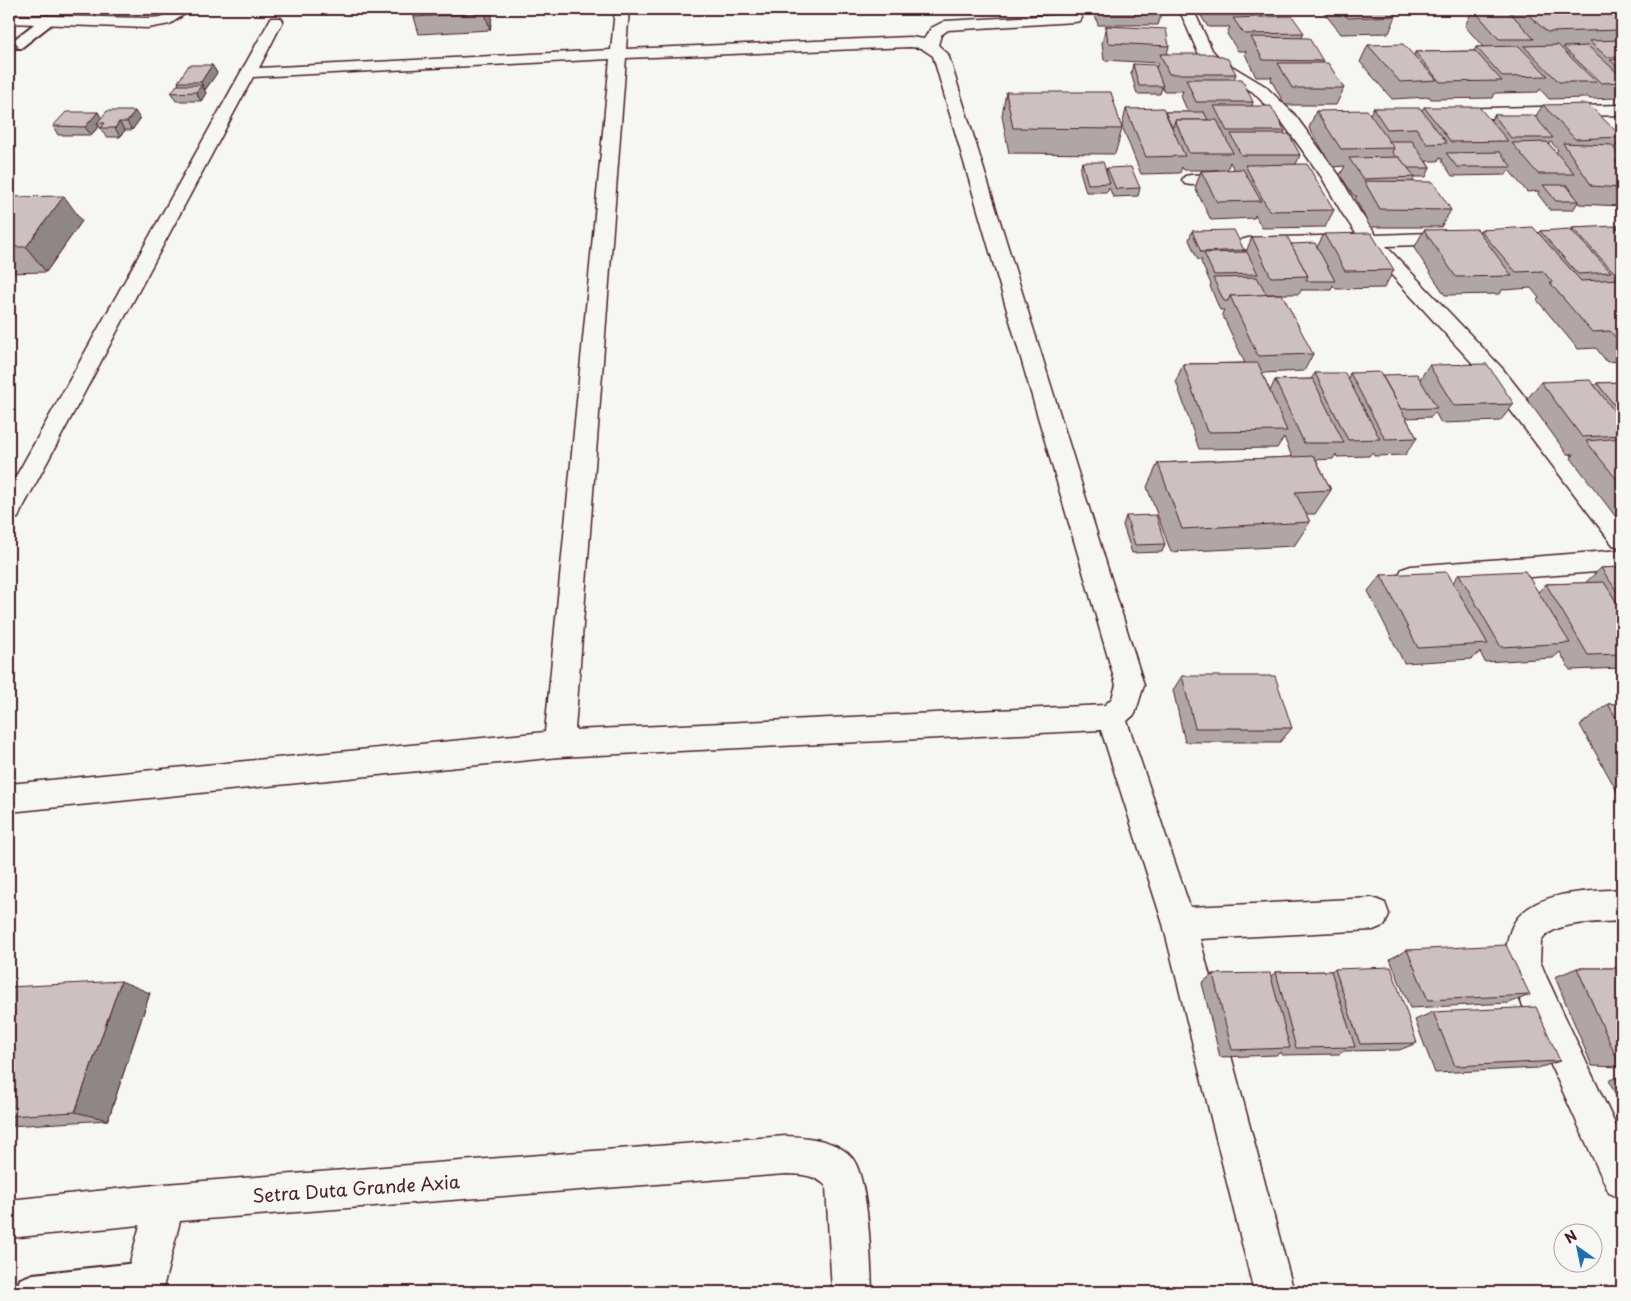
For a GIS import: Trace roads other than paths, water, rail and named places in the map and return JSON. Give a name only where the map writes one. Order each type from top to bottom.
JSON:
[{"type":"street","points":[[9,19],[148,23],[165,21],[185,9]]},
{"type":"street","points":[[559,744],[622,9]]},
{"type":"street","points":[[1186,9],[1205,52],[1214,62],[1259,90],[1298,118],[1320,176],[1370,240],[1494,373],[1622,538]]},
{"type":"street","points":[[930,45],[932,35],[937,29],[945,26],[1075,18]]},
{"type":"street","points":[[9,511],[276,21]]},
{"type":"street","points":[[9,798],[559,744],[1111,717],[1125,705],[1130,685],[940,54],[930,45],[910,42],[618,54],[247,73]]},
{"type":"street","points":[[1426,115],[1622,110]]},
{"type":"street","points":[[1192,180],[1251,178]]},
{"type":"street","points":[[1248,244],[1477,238]]},
{"type":"street","points":[[1464,375],[1494,373]]},
{"type":"street","points":[[1511,396],[1539,394]]},
{"type":"street","points":[[1389,577],[1622,560]]},
{"type":"street","points":[[1111,717],[1179,924],[1274,1292]]},
{"type":"street","points":[[1622,905],[1558,911],[1536,920],[1524,936],[1523,958],[1533,987],[1622,1180]]},
{"type":"street","points":[[1179,924],[1372,914]]},
{"type":"street","name":"Setra Duta Grande Axia","points":[[9,1219],[166,1203],[705,1161],[808,1156],[828,1162],[840,1173],[845,1186],[852,1292]]},
{"type":"street","points":[[144,1286],[166,1203]]},
{"type":"lane","points":[[16,46],[48,20]]},
{"type":"lane","points":[[33,1292],[144,1286]]}]
